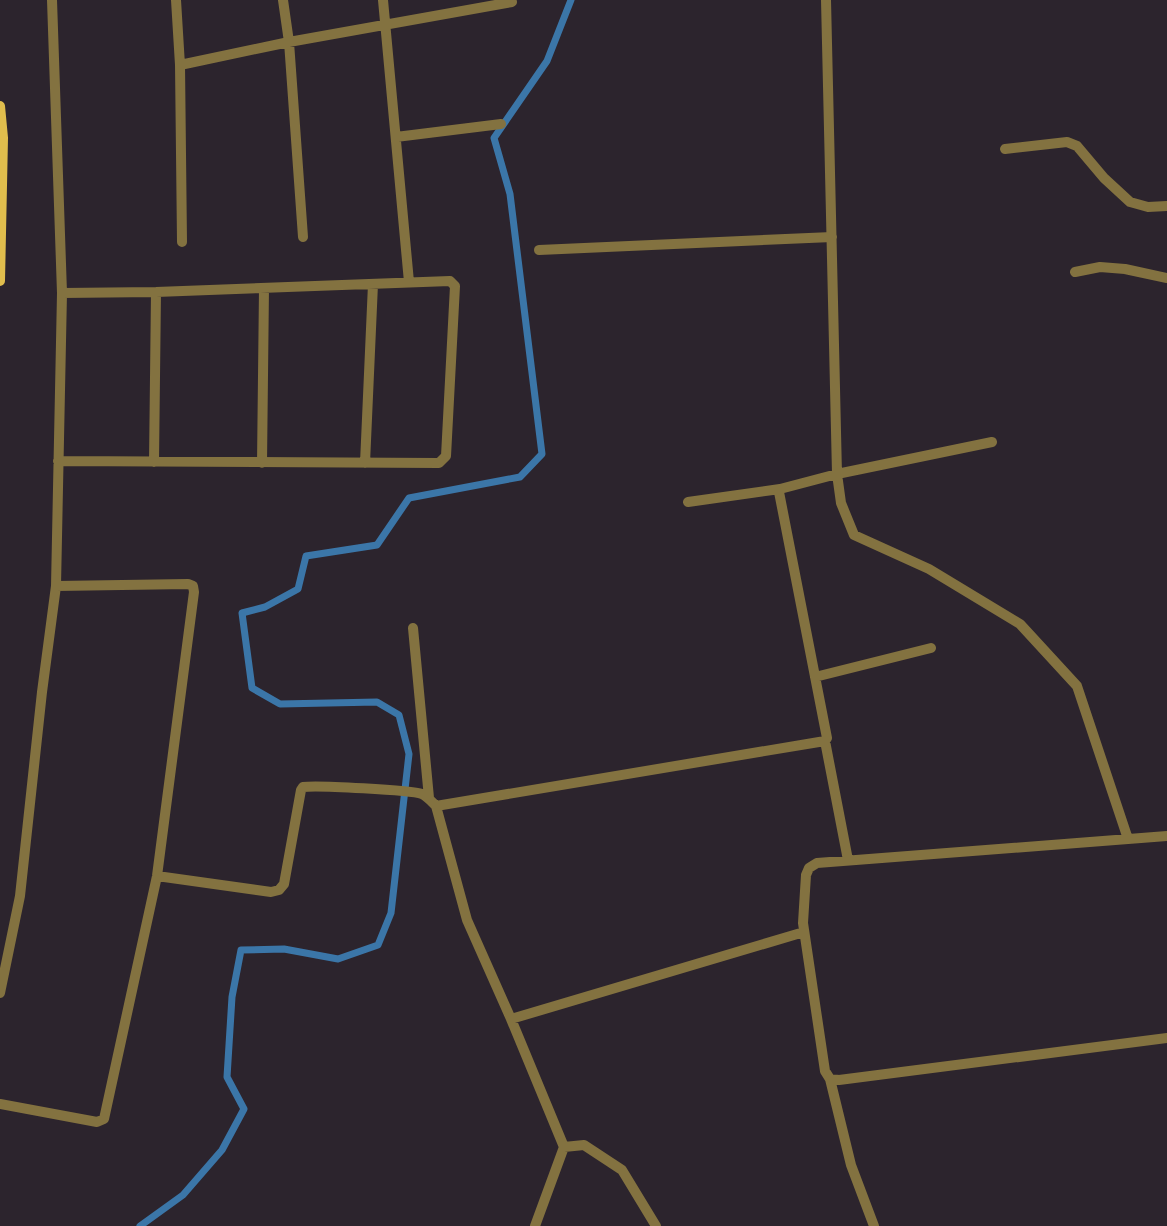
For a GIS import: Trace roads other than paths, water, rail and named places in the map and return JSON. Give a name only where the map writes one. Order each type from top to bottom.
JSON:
[{"type":"main road","points":[[0,106],[3,138],[0,281]]},
{"type":"street","points":[[0,992],[20,896],[42,692],[56,586],[62,293],[52,0]]},
{"type":"street","points":[[176,0],[180,65],[182,242]]},
{"type":"street","points":[[283,0],[289,42],[302,237]]},
{"type":"street","points":[[383,0],[409,282]]},
{"type":"street","points":[[826,0],[837,474],[841,503],[854,535],[929,569],[1020,624],[1077,686],[1128,838]]},
{"type":"street","points":[[180,65],[289,42],[512,2]]},
{"type":"street","points":[[396,137],[501,124]]},
{"type":"street","points":[[1005,149],[1067,142],[1077,146],[1104,178],[1130,202],[1148,207],[1167,206]]},
{"type":"street","points":[[539,250],[832,237]]},
{"type":"street","points":[[1075,272],[1100,267],[1125,269],[1167,278]]},
{"type":"street","points":[[58,461],[439,463],[446,456],[455,286],[450,281],[156,292],[62,293]]},
{"type":"street","points":[[365,463],[373,284]]},
{"type":"street","points":[[262,463],[264,288]]},
{"type":"street","points":[[154,462],[156,292]]},
{"type":"street","points":[[688,502],[780,489],[837,474],[992,442]]},
{"type":"street","points":[[780,489],[779,492],[827,738],[825,741],[848,860]]},
{"type":"street","points":[[0,1104],[97,1122],[104,1119],[157,876],[194,592],[193,586],[188,584],[56,586]]},
{"type":"street","points":[[413,628],[429,800],[467,920],[511,1019],[564,1146],[535,1226]]},
{"type":"street","points":[[815,677],[930,648]]},
{"type":"street","points":[[157,876],[271,892],[279,890],[284,884],[300,790],[303,787],[402,791],[429,800],[825,741]]},
{"type":"street","points":[[874,1226],[851,1165],[830,1079],[825,1072],[804,932],[806,875],[809,868],[817,863],[848,860],[1167,836]]},
{"type":"street","points":[[511,1019],[804,932]]},
{"type":"street","points":[[830,1079],[839,1080],[1167,1038]]},
{"type":"street","points":[[564,1146],[584,1145],[622,1170],[656,1226]]},
{"type":"waterway","points":[[140,1226],[183,1195],[222,1150],[244,1109],[227,1077],[232,997],[241,950],[284,949],[338,959],[378,945],[391,913],[409,754],[399,715],[377,702],[280,704],[252,688],[242,613],[265,607],[298,589],[306,556],[377,545],[409,498],[520,477],[542,454],[510,194],[494,138],[547,61],[571,0]]}]
